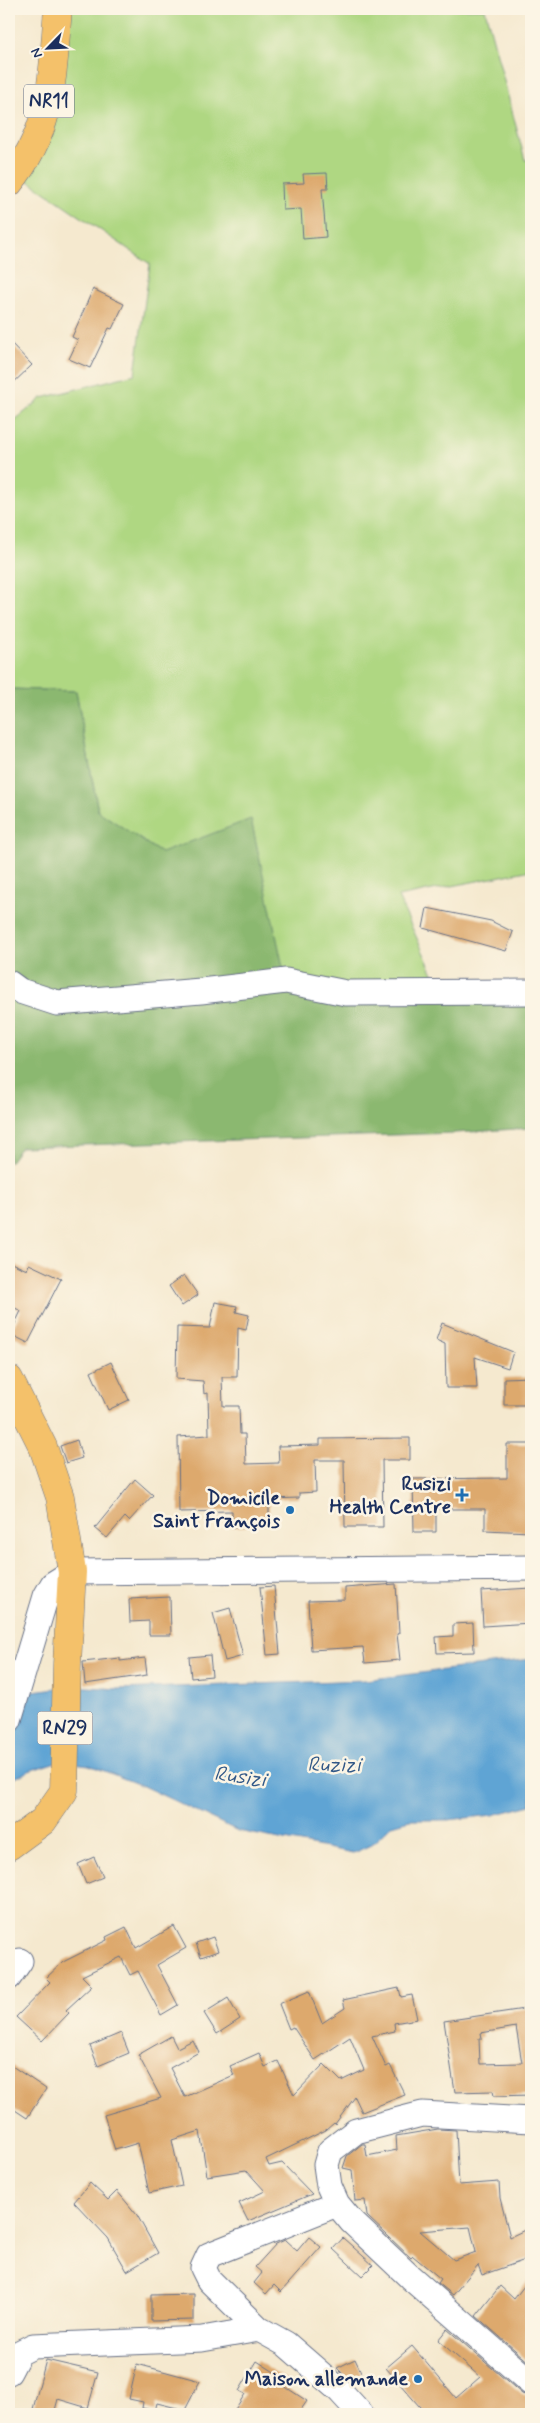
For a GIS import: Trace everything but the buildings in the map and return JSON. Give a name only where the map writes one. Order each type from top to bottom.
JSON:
[{"type":"main road","name":"NR11","points":[[9,183],[41,132],[49,100],[58,9]]},
{"type":"main road","points":[[9,1379],[43,1447],[60,1497],[72,1572]]},
{"type":"main road","name":"RN29","points":[[9,1846],[43,1821],[64,1791],[67,1664],[72,1572]]},
{"type":"street","points":[[9,983],[20,991],[57,1003],[201,991],[286,981],[346,993],[531,992]]},
{"type":"street","points":[[9,1720],[46,1596],[54,1584],[72,1572],[531,1568]]},
{"type":"street","points":[[531,2120],[422,2114],[356,2131],[346,2136],[330,2151],[326,2165],[329,2186],[337,2204],[410,2277],[531,2383]]},
{"type":"street","points":[[337,2204],[209,2255],[203,2268],[209,2280],[259,2329],[286,2344],[339,2390],[361,2414]]},
{"type":"street","points":[[9,2372],[19,2353],[33,2346],[202,2339],[259,2329]]},
{"type":"green space","points":[[58,9],[485,9],[525,160],[531,160],[531,870],[398,897],[441,991],[286,981],[161,854],[98,811],[76,691],[9,689],[9,425],[42,398],[135,374],[150,264],[17,173]]},
{"type":"green space","points":[[9,689],[76,691],[98,811],[161,853],[251,819],[286,981],[531,992],[531,1128],[455,1133],[21,1147],[9,1163]]},
{"type":"water","name":"Ruzizi","points":[[531,1659],[531,1805],[493,1815],[448,1820],[410,1820],[392,1825],[371,1845],[353,1853],[238,1831],[143,1786],[89,1765],[59,1761],[29,1771],[9,1781],[9,1694],[72,1686],[118,1689],[365,1680]]},
{"type":"place","name":"Rusizi Health Centre","points":[[462,1495]]},
{"type":"place","name":"Domicile Saint François","points":[[290,1510]]},
{"type":"place","name":"Maison allemande","points":[[418,2379]]},
{"type":"water label","name":"Rusizi","points":[[240,1777]]}]
